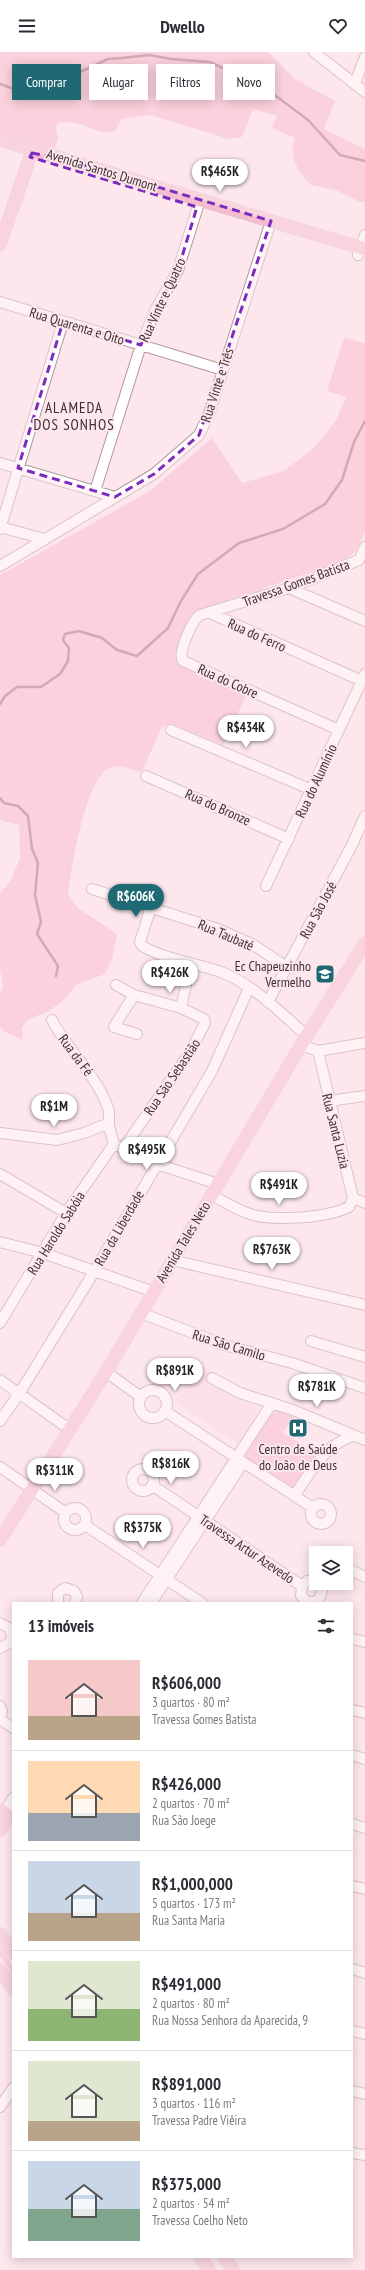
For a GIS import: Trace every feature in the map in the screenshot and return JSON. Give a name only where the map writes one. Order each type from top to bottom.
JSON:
[{"type":"main road","name":"Avenida Santos Dumont","points":[[0,140],[68,160],[199,203]]},
{"type":"main road","name":"Avenida Santos Dumont","points":[[0,148],[199,203],[362,252]]},
{"type":"main road","points":[[0,245],[30,157],[35,152],[68,160]]},
{"type":"main road","name":"Avenida Tales Neto","points":[[0,1540],[106,1372],[304,1040],[365,943]]},
{"type":"main road","points":[[0,1830],[8,1814]]},
{"type":"main road","points":[[0,1934],[12,1952]]},
{"type":"main road","points":[[0,1970],[12,1988]]},
{"type":"main road","points":[[201,2258],[209,2270]]},
{"type":"main road","points":[[225,2258],[233,2270]]},
{"type":"street","points":[[314,52],[365,92]]},
{"type":"street","points":[[355,83],[365,57]]},
{"type":"street","name":"Rua Vinte e Quatro","points":[[95,491],[141,345],[156,309],[178,270],[199,203]]},
{"type":"street","name":"Rua Vinte e Três","points":[[0,566],[154,474],[199,435],[209,414],[270,224]]},
{"type":"street","points":[[362,252],[365,235]]},
{"type":"street","name":"Rua Quarenta e Oito","points":[[0,302],[223,370]]},
{"type":"street","points":[[45,539],[0,528],[63,322]]},
{"type":"street","points":[[0,463],[115,497]]},
{"type":"street","points":[[362,561],[365,547]]},
{"type":"street","name":"Travessa Gomes Batista","points":[[210,614],[289,588],[362,561]]},
{"type":"street","points":[[289,588],[365,621]]},
{"type":"street","name":"Rua do Ferro","points":[[183,661],[181,656],[192,623],[200,615],[210,614],[363,678]]},
{"type":"street","name":"Rua do Cobre","points":[[183,661],[340,730]]},
{"type":"street","name":"Rua do Alumínio","points":[[266,886],[363,678]]},
{"type":"street","points":[[171,730],[312,790]]},
{"type":"street","name":"Rua do Bronze","points":[[146,776],[289,839]]},
{"type":"street","name":"Rua São José","points":[[268,1002],[288,968],[365,816]]},
{"type":"street","name":"Rua Taubaté","points":[[92,889],[218,929],[252,944],[288,968]]},
{"type":"street","points":[[151,907],[142,935],[141,944],[144,947],[221,972],[249,988],[268,1002],[304,1040],[318,1051],[365,1043]]},
{"type":"street","points":[[116,985],[134,995],[181,1008],[188,976],[193,964]]},
{"type":"street","name":"Rua da Liberdade","points":[[0,1420],[19,1394],[94,1272],[212,1071],[249,988]]},
{"type":"street","points":[[134,995],[115,1024],[115,1029],[137,1034]]},
{"type":"street","name":"Rua São Sebastião","points":[[123,1149],[190,1052],[205,1023],[204,1019],[181,1008]]},
{"type":"street","name":"Rua da Fé","points":[[52,1020],[60,1037],[94,1079],[109,1109],[109,1124],[114,1144]]},
{"type":"street","name":"Rua Santa Luzia","points":[[318,1051],[353,1198]]},
{"type":"street","points":[[329,1102],[365,1096]]},
{"type":"street","points":[[0,1133],[57,1140],[84,1133],[109,1124]]},
{"type":"street","points":[[114,1144],[215,1189],[242,1210],[265,1216],[299,1217],[328,1213],[349,1207],[353,1198],[365,1203]]},
{"type":"street","name":"Rua Haroldo Sabóia","points":[[0,1323],[66,1213],[114,1144]]},
{"type":"street","points":[[0,1174],[66,1213]]},
{"type":"street","points":[[0,1242],[43,1253],[154,1292]]},
{"type":"street","points":[[172,1260],[365,1305]]},
{"type":"street","name":"Rua São Camilo","points":[[141,1314],[224,1345],[292,1363],[365,1388]]},
{"type":"street","points":[[311,1341],[365,1357]]},
{"type":"street","points":[[106,1372],[141,1398]]},
{"type":"street","points":[[212,1378],[240,1393],[293,1410],[365,1440]]},
{"type":"street","points":[[0,1380],[69,1429]]},
{"type":"street","points":[[152,1391],[160,1393],[166,1399],[165,1411],[158,1417],[148,1417],[141,1411],[141,1398],[152,1391]]},
{"type":"street","points":[[143,1602],[164,1577],[202,1520],[240,1461],[272,1404]]},
{"type":"street","points":[[165,1411],[313,1508]]},
{"type":"street","points":[[294,1496],[333,1445],[339,1433],[338,1429]]},
{"type":"street","points":[[333,1445],[353,1436]]},
{"type":"street","points":[[0,1467],[66,1513]]},
{"type":"street","name":"Travessa Artur Azevedo","points":[[152,1485],[302,1586]]},
{"type":"street","points":[[73,1508],[81,1510],[86,1516],[85,1525],[78,1531],[71,1530],[64,1522],[66,1513],[73,1508]]},
{"type":"street","points":[[85,1525],[201,1602]]},
{"type":"street","points":[[353,1571],[365,1577]]},
{"type":"street","points":[[152,1602],[164,1577]]},
{"type":"street","name":"Travessa Artur Azevedo","points":[[309,1581],[307,1581],[302,1586],[301,1596],[307,1602],[314,1602],[322,1594],[321,1590]]},
{"type":"street","points":[[58,1602],[58,1593],[66,1588],[74,1591],[77,1597],[75,1602]]},
{"type":"street","points":[[0,1623],[6,1625],[11,1632],[11,1644],[0,1648]]},
{"type":"street","points":[[353,1639],[365,1642]]},
{"type":"street","points":[[0,1706],[2,1711],[0,1719],[12,1727]]},
{"type":"street","points":[[353,1710],[365,1713]]},
{"type":"street","points":[[353,1755],[365,1759]]},
{"type":"street","points":[[8,1814],[12,1801]]},
{"type":"street","points":[[353,1824],[365,1828]]},
{"type":"street","points":[[353,1886],[365,1889]]},
{"type":"street","points":[[353,1969],[365,1972]]},
{"type":"street","points":[[353,2031],[365,2034]]},
{"type":"street","points":[[0,2107],[12,2089]]},
{"type":"street","points":[[353,2091],[365,2094]]},
{"type":"street","points":[[353,2152],[365,2156]]},
{"type":"highlighted area","points":[[32,153],[68,160],[271,221],[199,435],[154,474],[115,497],[18,468],[63,322],[141,345],[156,309],[178,270],[197,207],[30,157]]},
{"type":"shaded area","points":[[0,52],[268,52],[295,79],[335,101],[324,129],[365,149],[365,202],[360,202],[336,190],[311,185],[298,169],[293,151],[295,138],[272,128],[277,116],[253,109],[242,137],[229,139],[150,115],[121,119],[116,131],[110,132],[101,132],[76,123],[59,122],[56,126],[58,139],[54,150],[0,134]]},
{"type":"shaded area","points":[[344,338],[365,343],[365,532],[355,552],[344,561],[197,611],[188,621],[175,659],[178,665],[246,696],[223,745],[173,724],[167,725],[161,728],[142,772],[123,767],[112,767],[103,773],[87,803],[76,845],[68,894],[78,908],[117,934],[112,960],[105,974],[76,985],[64,1000],[49,1011],[29,1019],[22,1027],[23,1040],[5,1032],[0,1027],[0,993],[3,986],[0,969],[0,893],[11,880],[20,858],[19,825],[0,820],[0,575],[150,491],[212,438],[242,483],[284,471],[315,447],[336,420],[346,397],[327,391]]},
{"type":"shaded area","points":[[197,1365],[211,1373],[208,1379],[259,1409],[238,1444],[175,1402]]},
{"type":"shaded area","points":[[281,1410],[294,1416],[283,1433],[320,1455],[296,1489],[244,1458],[263,1423],[268,1417]]},
{"type":"shaded area","points":[[0,1948],[12,1965],[12,1973],[0,1956]]},
{"type":"waterway","points":[[0,84],[25,93],[65,79],[108,59],[149,55],[171,59],[210,62],[268,90],[308,120],[340,155],[365,161]]},
{"type":"waterway","points":[[0,704],[5,696],[17,687],[41,687],[60,674],[68,661],[69,648],[63,640],[65,634],[79,631],[102,638],[117,650],[137,656],[168,628],[181,601],[198,574],[239,543],[283,529],[325,504],[342,480],[354,442],[365,421]]},
{"type":"waterway","points":[[0,798],[4,803],[18,806],[28,816],[32,849],[38,863],[35,895],[41,922],[37,934],[58,966],[56,976]]},
{"type":"place","name":"Ec Chapeuzinho Vermelho","points":[[325,974]]},
{"type":"place","name":"Centro de Saúde do João de Deus","points":[[298,1428]]},
{"type":"district","name":"ALAMEDA DOS SONHOS","points":[[74,416]]}]
